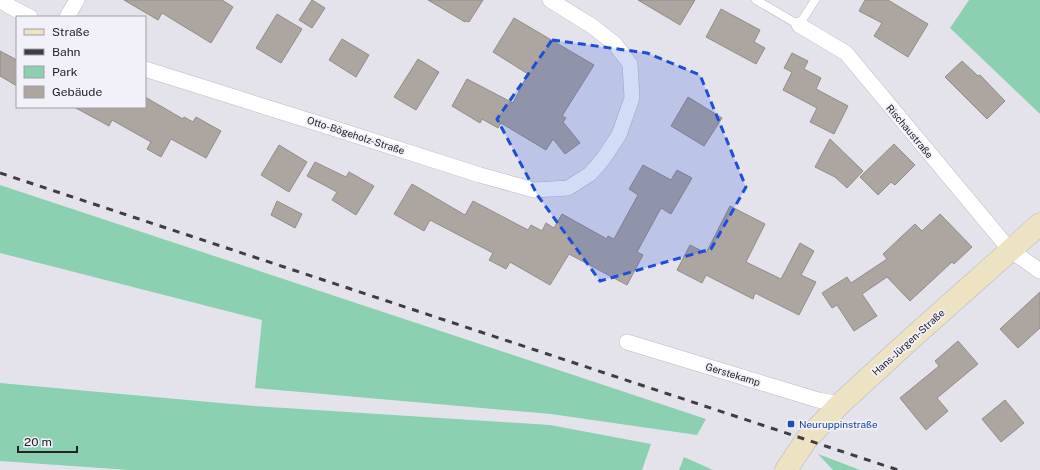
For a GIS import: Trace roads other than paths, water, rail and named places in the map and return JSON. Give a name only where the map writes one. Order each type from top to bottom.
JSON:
[{"type":"main road","name":"Hans-Jürgen-Straße","points":[[786,470],[806,440],[840,404],[1040,224]]},
{"type":"street","points":[[0,0],[28,16]]},
{"type":"street","points":[[68,16],[77,0]]},
{"type":"street","name":"Otto-Bögeholz-Straße","points":[[146,68],[480,175],[534,190],[568,188],[590,174],[603,159],[619,135],[632,98],[630,64],[615,44],[592,26],[550,0]]},
{"type":"street","name":"Rischaustraße","points":[[799,25],[846,53],[1010,250],[1040,271]]},
{"type":"street","name":"Gerstekamp","points":[[627,342],[818,400],[840,404]]},
{"type":"lane","name":"Rischaustraße","points":[[756,0],[799,25]]},
{"type":"lane","points":[[799,25],[815,0]]},
{"type":"railway","points":[[0,173],[898,470]]},
{"type":"place","name":"Neuruppinstraße","points":[[791,424]]}]
